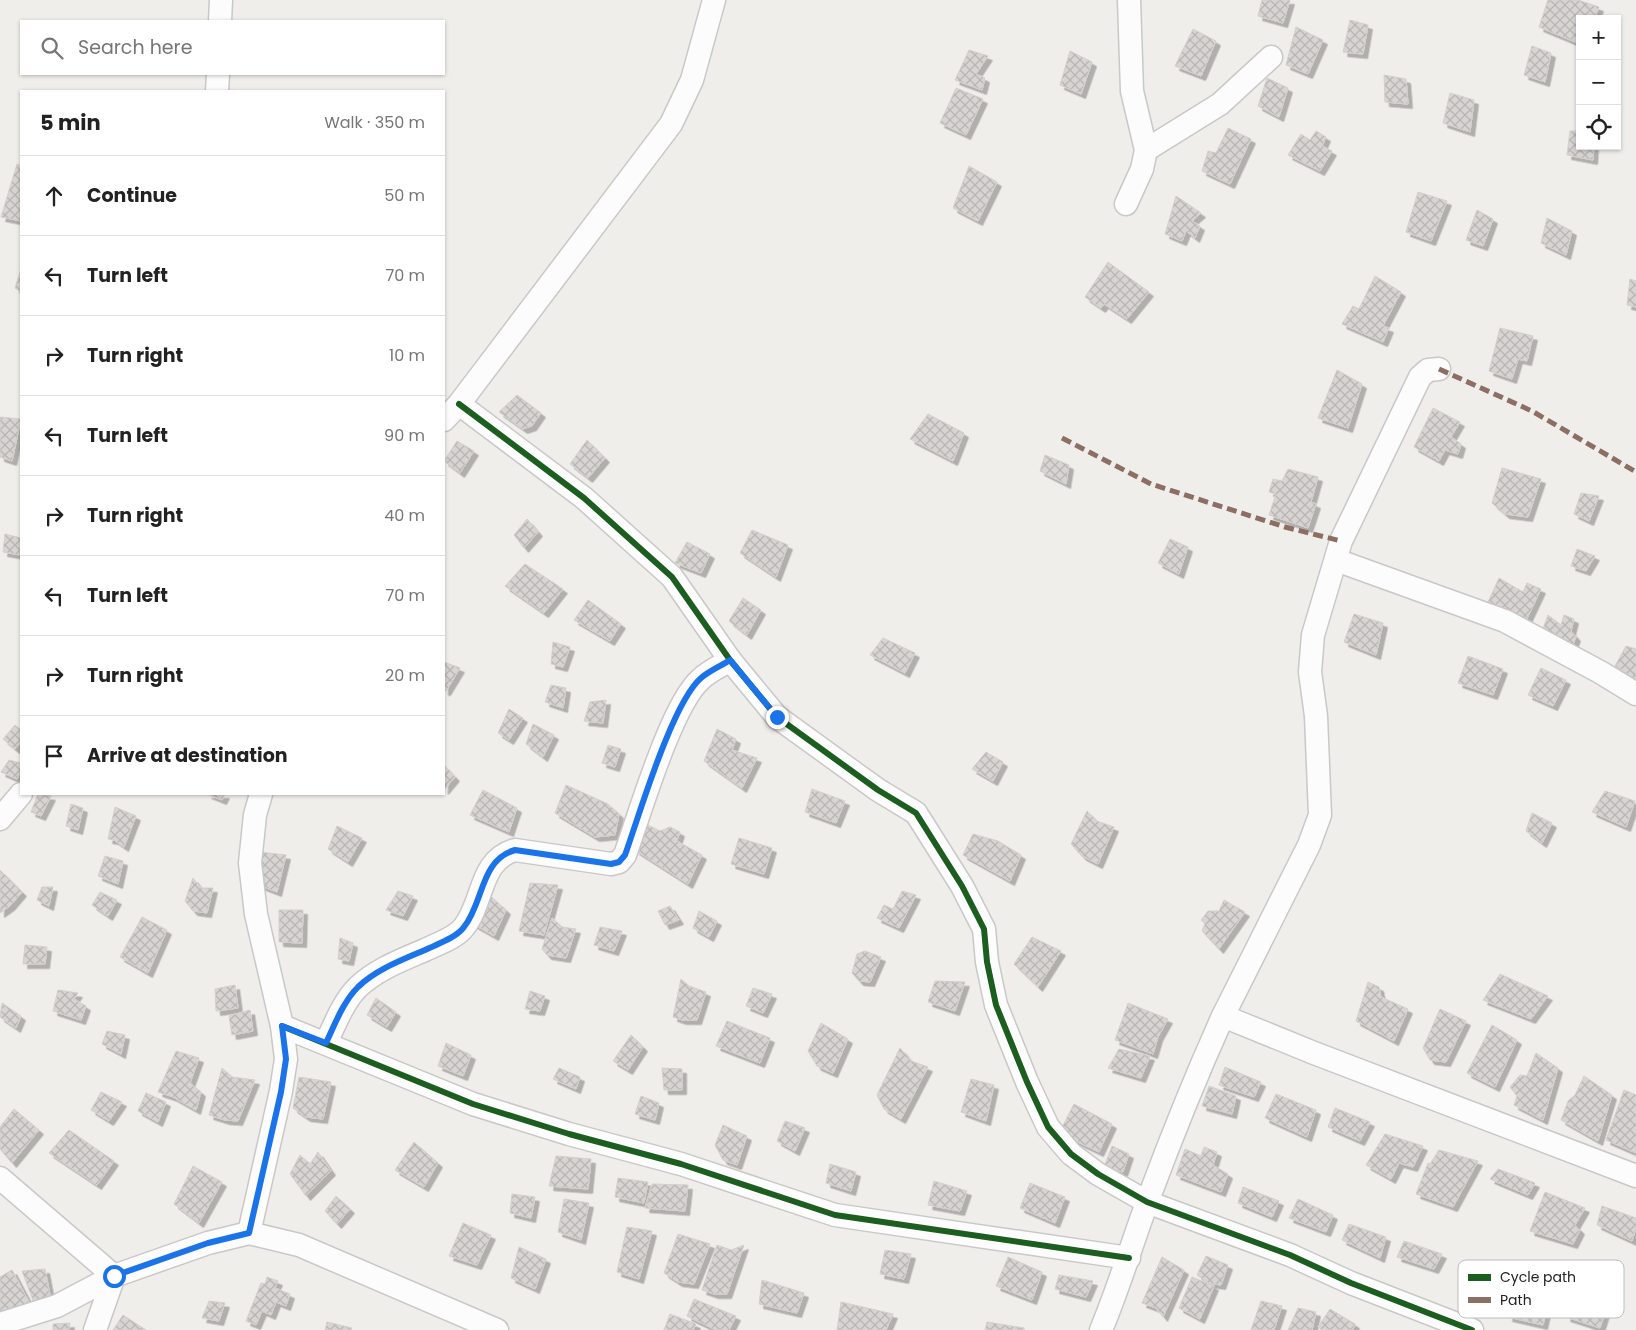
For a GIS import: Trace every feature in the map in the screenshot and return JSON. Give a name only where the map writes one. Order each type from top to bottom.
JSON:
[{"type":"street","points":[[220,20],[221,0]]},
{"type":"street","points":[[714,0],[692,80],[671,124],[451,412],[584,498],[672,577],[730,660],[777,717],[878,790],[916,813],[962,886],[984,929],[987,962],[996,1005],[1027,1082],[1048,1127],[1071,1154],[1098,1174],[1147,1202],[1290,1255],[1351,1283],[1472,1330]]},
{"type":"street","points":[[1126,204],[1142,169],[1146,150],[1132,91],[1129,0]]},
{"type":"street","points":[[1146,150],[1220,104],[1271,57]]},
{"type":"street","points":[[217,90],[218,75]]},
{"type":"street","points":[[1101,1330],[1129,1258],[1147,1202],[1192,1086],[1223,1016],[1310,844],[1320,815],[1316,716],[1310,672],[1313,635],[1341,541],[1420,377],[1428,370],[1439,369]]},
{"type":"street","points":[[1336,560],[1505,621],[1600,672],[1636,694]]},
{"type":"street","points":[[326,1043],[344,1006],[358,988],[379,971],[437,944],[464,927],[494,862],[504,853],[515,850],[611,864],[619,862],[625,855],[663,750],[684,701],[700,679],[730,660]]},
{"type":"street","points":[[0,819],[20,795]]},
{"type":"street","points":[[249,1233],[281,1092],[286,1059],[282,1026],[256,914],[250,862],[255,815],[261,795]]},
{"type":"street","points":[[1223,1016],[1636,1176]]},
{"type":"street","points":[[282,1026],[473,1104],[569,1134],[682,1164],[835,1215],[1129,1258]]},
{"type":"street","points":[[0,1178],[114,1276]]},
{"type":"street","points":[[0,1324],[57,1306],[114,1276],[208,1243],[249,1233],[299,1245],[497,1330]]},
{"type":"street","points":[[95,1330],[114,1276]]},
{"type":"building","points":[[1262,0],[1290,0],[1283,23],[1258,16]]},
{"type":"building","points":[[1548,0],[1578,0],[1599,7],[1596,15],[1576,15],[1576,42],[1539,27]]},
{"type":"building","points":[[1350,20],[1368,25],[1363,54],[1343,52]]},
{"type":"building","points":[[1296,27],[1323,40],[1308,74],[1286,65]]},
{"type":"building","points":[[1193,29],[1216,41],[1201,76],[1175,66]]},
{"type":"building","points":[[1532,46],[1551,53],[1545,82],[1524,75]]},
{"type":"building","points":[[969,50],[988,56],[976,74],[985,78],[982,90],[955,80]]},
{"type":"building","points":[[1070,51],[1092,62],[1081,94],[1060,85]]},
{"type":"building","points":[[1384,75],[1406,79],[1408,104],[1385,102]]},
{"type":"building","points":[[1267,78],[1288,88],[1279,117],[1258,106]]},
{"type":"building","points":[[956,88],[983,99],[966,135],[940,123]]},
{"type":"building","points":[[1450,93],[1474,100],[1470,132],[1443,123]]},
{"type":"building","points":[[1228,128],[1251,139],[1230,184],[1202,171],[1208,151],[1216,153]]},
{"type":"building","points":[[1316,131],[1326,137],[1322,146],[1332,151],[1320,171],[1288,155],[1301,134],[1310,140]]},
{"type":"building","points":[[1570,131],[1576,131],[1576,150],[1594,150],[1593,160],[1567,155]]},
{"type":"building","points":[[17,164],[20,166],[20,221],[1,217]]},
{"type":"building","points":[[969,166],[997,182],[978,221],[953,208]]},
{"type":"building","points":[[1418,192],[1447,201],[1431,241],[1406,232]]},
{"type":"building","points":[[1176,196],[1201,213],[1192,221],[1200,226],[1195,238],[1186,231],[1182,241],[1165,234]]},
{"type":"building","points":[[1477,210],[1493,219],[1483,246],[1466,240]]},
{"type":"building","points":[[1547,218],[1572,231],[1566,255],[1541,243]]},
{"type":"building","points":[[1108,262],[1149,292],[1127,319],[1104,304],[1101,308],[1085,297]]},
{"type":"building","points":[[20,272],[20,291],[15,288]]},
{"type":"building","points":[[1375,276],[1401,292],[1383,326],[1389,328],[1383,342],[1342,324],[1353,306],[1359,309]]},
{"type":"building","points":[[1630,279],[1636,281],[1636,307],[1627,305]]},
{"type":"building","points":[[1500,328],[1533,336],[1527,361],[1518,359],[1512,379],[1489,371]]},
{"type":"building","points":[[1337,370],[1362,384],[1348,428],[1318,418]]},
{"type":"building","points":[[517,395],[541,413],[532,426],[523,429],[499,412]]},
{"type":"building","points":[[1433,408],[1460,422],[1451,437],[1461,444],[1458,454],[1445,450],[1439,461],[1414,447]]},
{"type":"building","points":[[928,414],[964,433],[953,461],[910,439]]},
{"type":"building","points":[[0,417],[20,419],[12,461],[0,457]]},
{"type":"building","points":[[587,440],[605,458],[588,478],[570,464]]},
{"type":"building","points":[[457,441],[474,451],[460,473],[445,462]]},
{"type":"building","points":[[1045,455],[1069,465],[1066,484],[1040,471]]},
{"type":"building","points":[[1502,468],[1541,479],[1528,517],[1505,514],[1492,503]]},
{"type":"building","points":[[1288,469],[1318,477],[1311,502],[1316,504],[1308,528],[1269,515],[1276,494],[1269,492],[1273,479],[1282,481]]},
{"type":"building","points":[[1581,493],[1599,496],[1589,521],[1574,514]]},
{"type":"building","points":[[527,519],[538,532],[524,548],[514,535]]},
{"type":"building","points":[[752,530],[788,545],[776,577],[740,553]]},
{"type":"building","points":[[5,534],[20,538],[20,555],[3,552]]},
{"type":"building","points":[[1170,539],[1188,547],[1179,574],[1158,563]]},
{"type":"building","points":[[687,542],[710,554],[701,573],[675,563]]},
{"type":"building","points":[[1577,549],[1595,556],[1586,571],[1571,566]]},
{"type":"building","points":[[525,564],[563,589],[544,613],[505,586]]},
{"type":"building","points":[[1499,578],[1523,592],[1527,583],[1541,589],[1524,625],[1488,602]]},
{"type":"building","points":[[743,598],[761,610],[747,635],[729,621]]},
{"type":"building","points":[[588,600],[621,624],[610,641],[574,620]]},
{"type":"building","points":[[1354,614],[1383,623],[1376,655],[1344,642]]},
{"type":"building","points":[[1548,615],[1561,625],[1564,615],[1574,619],[1571,631],[1576,637],[1571,649],[1541,634]]},
{"type":"building","points":[[883,638],[915,653],[905,673],[870,655]]},
{"type":"building","points":[[553,642],[570,647],[563,667],[551,664]]},
{"type":"building","points":[[1626,646],[1636,649],[1636,680],[1615,666]]},
{"type":"building","points":[[1468,656],[1503,669],[1493,695],[1458,683]]},
{"type":"building","points":[[445,662],[460,668],[445,691]]},
{"type":"building","points":[[1541,668],[1566,680],[1553,706],[1528,695]]},
{"type":"building","points":[[551,685],[566,688],[563,708],[545,702]]},
{"type":"building","points":[[606,700],[603,723],[584,721],[590,702]]},
{"type":"building","points":[[509,709],[523,718],[509,740],[498,733]]},
{"type":"building","points":[[533,724],[554,735],[543,757],[526,744]]},
{"type":"building","points":[[15,725],[20,729],[20,743],[15,749],[3,739]]},
{"type":"building","points":[[717,729],[736,739],[732,750],[757,758],[742,788],[704,761]]},
{"type":"building","points":[[608,745],[621,749],[615,767],[602,763]]},
{"type":"building","points":[[986,752],[1003,762],[993,781],[972,769]]},
{"type":"building","points":[[9,760],[20,763],[20,772],[17,779],[1,772]]},
{"type":"building","points":[[445,766],[455,777],[445,789]]},
{"type":"building","points":[[566,785],[608,804],[619,814],[615,835],[595,837],[555,813]]},
{"type":"building","points":[[812,789],[845,801],[836,823],[805,812]]},
{"type":"building","points":[[483,790],[517,808],[509,832],[470,815]]},
{"type":"building","points":[[1605,791],[1635,801],[1626,827],[1592,812]]},
{"type":"building","points":[[38,795],[51,796],[41,816],[31,812]]},
{"type":"building","points":[[210,795],[224,795],[222,800]]},
{"type":"building","points":[[71,804],[83,808],[78,830],[66,826]]},
{"type":"building","points":[[115,807],[136,816],[124,847],[114,840],[108,839]]},
{"type":"building","points":[[1087,811],[1097,821],[1114,827],[1098,864],[1082,856],[1071,844]]},
{"type":"building","points":[[1532,813],[1552,823],[1542,843],[1526,831]]},
{"type":"building","points":[[648,825],[660,831],[670,827],[680,832],[677,841],[702,855],[688,884],[635,850]]},
{"type":"building","points":[[337,826],[362,838],[348,862],[328,849]]},
{"type":"building","points":[[973,834],[998,841],[1021,855],[1010,881],[963,855]]},
{"type":"building","points":[[739,838],[772,848],[764,874],[731,864]]},
{"type":"building","points":[[259,852],[286,855],[277,892],[254,883]]},
{"type":"building","points":[[105,856],[123,861],[118,884],[98,876]]},
{"type":"building","points":[[0,870],[22,892],[10,906],[0,913]]},
{"type":"building","points":[[193,878],[201,888],[213,888],[207,913],[193,911],[185,901]]},
{"type":"building","points":[[530,883],[558,885],[544,935],[519,931]]},
{"type":"building","points":[[42,887],[53,887],[49,906],[37,900]]},
{"type":"building","points":[[398,891],[413,896],[403,916],[386,910]]},
{"type":"building","points":[[902,891],[916,895],[899,928],[877,918],[884,905],[893,909]]},
{"type":"building","points":[[100,892],[117,900],[108,916],[92,905]]},
{"type":"building","points":[[488,894],[506,910],[494,936],[473,924]]},
{"type":"building","points":[[1224,900],[1245,912],[1219,949],[1202,931],[1205,924],[1201,920],[1208,911],[1219,911]]},
{"type":"building","points":[[670,906],[679,920],[665,925],[658,911]]},
{"type":"building","points":[[279,910],[303,910],[302,943],[279,942]]},
{"type":"building","points":[[699,911],[717,921],[709,937],[693,928]]},
{"type":"building","points":[[142,917],[167,930],[148,973],[120,957]]},
{"type":"building","points":[[552,918],[562,927],[576,929],[566,958],[547,955],[542,949]]},
{"type":"building","points":[[600,927],[622,931],[614,951],[594,945]]},
{"type":"building","points":[[1032,937],[1061,951],[1038,987],[1014,964]]},
{"type":"building","points":[[340,938],[353,943],[349,961],[338,959]]},
{"type":"building","points":[[25,945],[47,947],[45,964],[23,964]]},
{"type":"building","points":[[865,951],[881,957],[870,982],[859,981],[852,973],[857,954]]},
{"type":"building","points":[[1500,974],[1548,996],[1531,1019],[1483,1000]]},
{"type":"building","points":[[681,979],[689,986],[706,992],[697,1020],[682,1020],[673,1017]]},
{"type":"building","points":[[935,981],[965,982],[955,1011],[928,1002]]},
{"type":"building","points":[[1368,982],[1379,987],[1381,997],[1408,1009],[1394,1041],[1356,1021]]},
{"type":"building","points":[[235,985],[238,1008],[216,1011],[215,989]]},
{"type":"building","points":[[753,988],[772,994],[763,1013],[746,1006]]},
{"type":"building","points":[[58,990],[78,993],[74,999],[86,1006],[81,1020],[53,1011]]},
{"type":"building","points":[[530,991],[545,996],[540,1011],[525,1009]]},
{"type":"building","points":[[376,998],[396,1012],[387,1027],[367,1015]]},
{"type":"building","points":[[2,1003],[21,1016],[16,1028],[0,1017]]},
{"type":"building","points":[[1128,1003],[1168,1019],[1158,1037],[1153,1054],[1115,1040]]},
{"type":"building","points":[[1440,1009],[1466,1021],[1446,1062],[1430,1060],[1423,1048]]},
{"type":"building","points":[[250,1010],[253,1031],[232,1035],[229,1016]]},
{"type":"building","points":[[727,1021],[770,1038],[760,1063],[716,1046]]},
{"type":"building","points":[[821,1023],[848,1039],[833,1073],[817,1066],[808,1051]]},
{"type":"building","points":[[1492,1025],[1517,1040],[1495,1087],[1467,1073]]},
{"type":"building","points":[[107,1031],[125,1035],[121,1054],[102,1044]]},
{"type":"building","points":[[631,1035],[643,1047],[628,1070],[613,1061]]},
{"type":"building","points":[[446,1043],[471,1055],[463,1076],[438,1066]]},
{"type":"building","points":[[900,1048],[911,1061],[928,1067],[901,1119],[884,1109],[877,1095]]},
{"type":"building","points":[[1119,1049],[1150,1056],[1141,1078],[1108,1068]]},
{"type":"building","points":[[176,1051],[199,1058],[190,1083],[201,1092],[196,1110],[173,1097],[158,1092]]},
{"type":"building","points":[[1536,1053],[1558,1068],[1543,1120],[1514,1105],[1517,1096],[1510,1087],[1520,1075],[1527,1076]]},
{"type":"building","points":[[1225,1067],[1261,1082],[1254,1097],[1219,1085]]},
{"type":"building","points":[[222,1068],[232,1077],[255,1080],[238,1121],[225,1120],[209,1115]]},
{"type":"building","points":[[559,1068],[580,1077],[576,1089],[553,1079]]},
{"type":"building","points":[[662,1068],[682,1069],[682,1090],[664,1090]]},
{"type":"building","points":[[1584,1076],[1612,1095],[1598,1141],[1561,1120],[1568,1101],[1575,1095]]},
{"type":"building","points":[[299,1077],[331,1082],[323,1119],[306,1117],[293,1108]]},
{"type":"building","points":[[971,1079],[994,1085],[986,1121],[961,1112]]},
{"type":"building","points":[[1209,1086],[1236,1096],[1232,1114],[1202,1106]]},
{"type":"building","points":[[1624,1090],[1636,1095],[1636,1153],[1606,1140]]},
{"type":"building","points":[[101,1092],[122,1102],[109,1121],[91,1110]]},
{"type":"building","points":[[146,1093],[166,1102],[158,1122],[138,1111]]},
{"type":"building","points":[[1276,1094],[1316,1110],[1307,1137],[1265,1118]]},
{"type":"building","points":[[641,1096],[659,1103],[655,1120],[635,1114]]},
{"type":"building","points":[[1074,1104],[1112,1124],[1099,1152],[1059,1133]]},
{"type":"building","points":[[1335,1108],[1370,1122],[1360,1141],[1328,1127]]},
{"type":"building","points":[[14,1109],[39,1130],[12,1163],[0,1149],[0,1127]]},
{"type":"building","points":[[785,1121],[805,1128],[795,1151],[777,1141]]},
{"type":"building","points":[[723,1125],[747,1136],[737,1165],[723,1160],[715,1145]]},
{"type":"building","points":[[69,1130],[114,1161],[97,1185],[49,1153]]},
{"type":"building","points":[[1385,1134],[1423,1146],[1413,1167],[1399,1163],[1391,1179],[1366,1165]]},
{"type":"building","points":[[414,1142],[438,1163],[424,1187],[395,1170]]},
{"type":"building","points":[[1112,1146],[1129,1154],[1123,1172],[1104,1167]]},
{"type":"building","points":[[1204,1147],[1217,1152],[1213,1165],[1228,1174],[1221,1192],[1176,1175],[1185,1149],[1201,1156]]},
{"type":"building","points":[[1439,1150],[1478,1161],[1453,1207],[1416,1194],[1428,1163],[1430,1164]]},
{"type":"building","points":[[318,1152],[331,1171],[306,1196],[290,1174],[300,1155],[310,1164]]},
{"type":"building","points":[[556,1156],[591,1159],[588,1189],[549,1186]]},
{"type":"building","points":[[830,1164],[856,1172],[851,1191],[826,1183]]},
{"type":"building","points":[[193,1166],[222,1182],[199,1223],[174,1204]]},
{"type":"building","points":[[1498,1169],[1535,1183],[1528,1195],[1490,1179]]},
{"type":"building","points":[[618,1178],[648,1182],[644,1203],[615,1197]]},
{"type":"building","points":[[934,1181],[967,1191],[960,1211],[928,1205]]},
{"type":"building","points":[[1030,1183],[1065,1197],[1055,1223],[1020,1208]]},
{"type":"building","points":[[652,1184],[688,1185],[685,1211],[645,1208]]},
{"type":"building","points":[[1243,1187],[1279,1201],[1272,1217],[1238,1203]]},
{"type":"building","points":[[1545,1192],[1585,1208],[1575,1225],[1580,1230],[1573,1244],[1530,1231]]},
{"type":"building","points":[[512,1194],[535,1197],[531,1218],[510,1213]]},
{"type":"building","points":[[336,1196],[350,1209],[337,1224],[325,1211]]},
{"type":"building","points":[[564,1199],[589,1203],[581,1240],[558,1232]]},
{"type":"building","points":[[1298,1199],[1333,1215],[1326,1232],[1289,1218]]},
{"type":"building","points":[[1602,1206],[1636,1218],[1636,1228],[1632,1241],[1597,1225]]},
{"type":"building","points":[[463,1223],[491,1235],[477,1265],[449,1256]]},
{"type":"building","points":[[1349,1224],[1386,1237],[1380,1258],[1342,1240]]},
{"type":"building","points":[[627,1227],[652,1231],[639,1279],[617,1272]]},
{"type":"building","points":[[678,1234],[710,1244],[694,1284],[678,1282],[664,1273]]},
{"type":"building","points":[[1404,1241],[1442,1254],[1434,1269],[1397,1257]]},
{"type":"building","points":[[717,1245],[731,1250],[744,1245],[727,1294],[714,1294],[702,1290]]},
{"type":"building","points":[[519,1247],[546,1259],[535,1289],[511,1278]]},
{"type":"building","points":[[885,1250],[911,1254],[904,1279],[880,1274]]},
{"type":"building","points":[[1206,1256],[1228,1265],[1221,1285],[1208,1283],[1197,1275]]},
{"type":"building","points":[[1008,1257],[1042,1272],[1032,1300],[996,1286]]},
{"type":"building","points":[[1162,1257],[1184,1270],[1163,1317],[1156,1308],[1142,1303]]},
{"type":"building","points":[[45,1269],[51,1300],[35,1306],[22,1271]]},
{"type":"building","points":[[12,1270],[30,1304],[0,1312],[0,1277]]},
{"type":"building","points":[[1059,1275],[1093,1281],[1086,1297],[1055,1289]]},
{"type":"building","points":[[267,1277],[278,1281],[275,1288],[290,1294],[286,1306],[276,1302],[271,1315],[262,1311],[256,1325],[246,1321],[261,1283],[265,1284]]},
{"type":"building","points":[[1192,1277],[1214,1286],[1200,1319],[1179,1308]]},
{"type":"building","points":[[762,1280],[804,1293],[797,1313],[759,1304]]},
{"type":"building","points":[[694,1299],[736,1316],[729,1330],[716,1330],[687,1316]]},
{"type":"building","points":[[209,1301],[225,1303],[219,1321],[202,1318]]},
{"type":"building","points":[[1261,1301],[1282,1306],[1274,1330],[1251,1330]]},
{"type":"building","points":[[841,1302],[893,1314],[886,1330],[837,1330]]},
{"type":"building","points":[[1298,1308],[1316,1312],[1312,1330],[1288,1330]]},
{"type":"building","points":[[1330,1309],[1355,1324],[1353,1330],[1322,1330],[1318,1327]]},
{"type":"building","points":[[670,1314],[696,1324],[693,1330],[664,1330]]},
{"type":"building","points":[[123,1315],[146,1330],[113,1330]]},
{"type":"building","points":[[1512,1318],[1545,1318],[1543,1325]]},
{"type":"building","points":[[1569,1318],[1603,1318],[1600,1328]]},
{"type":"building","points":[[327,1322],[352,1328],[351,1330],[325,1330]]},
{"type":"building","points":[[987,1322],[1024,1328],[1024,1330],[985,1330]]},
{"type":"building","points":[[70,1323],[69,1330],[53,1330],[53,1324]]},
{"type":"marked path","points":[[1439,369],[1532,411],[1636,472]]},
{"type":"marked path","points":[[1062,438],[1151,484],[1285,527],[1341,541]]},
{"type":"cycle path","points":[[459,404],[584,498],[672,577],[730,660],[777,717],[878,790],[916,813],[962,886],[984,929],[987,962],[996,1005],[1027,1082],[1048,1127],[1071,1154],[1098,1174],[1147,1202],[1290,1255],[1351,1283],[1472,1330]]},
{"type":"cycle path","points":[[282,1026],[473,1104],[569,1134],[681,1164],[835,1215],[1129,1258]]},
{"type":"route","points":[[114,1276],[208,1243],[249,1233],[281,1092],[286,1059],[282,1026],[326,1043],[344,1006],[358,988],[379,971],[453,936],[464,927],[494,862],[504,853],[515,850],[611,864],[619,862],[625,855],[663,750],[684,701],[700,679],[730,660],[777,717]]}]
